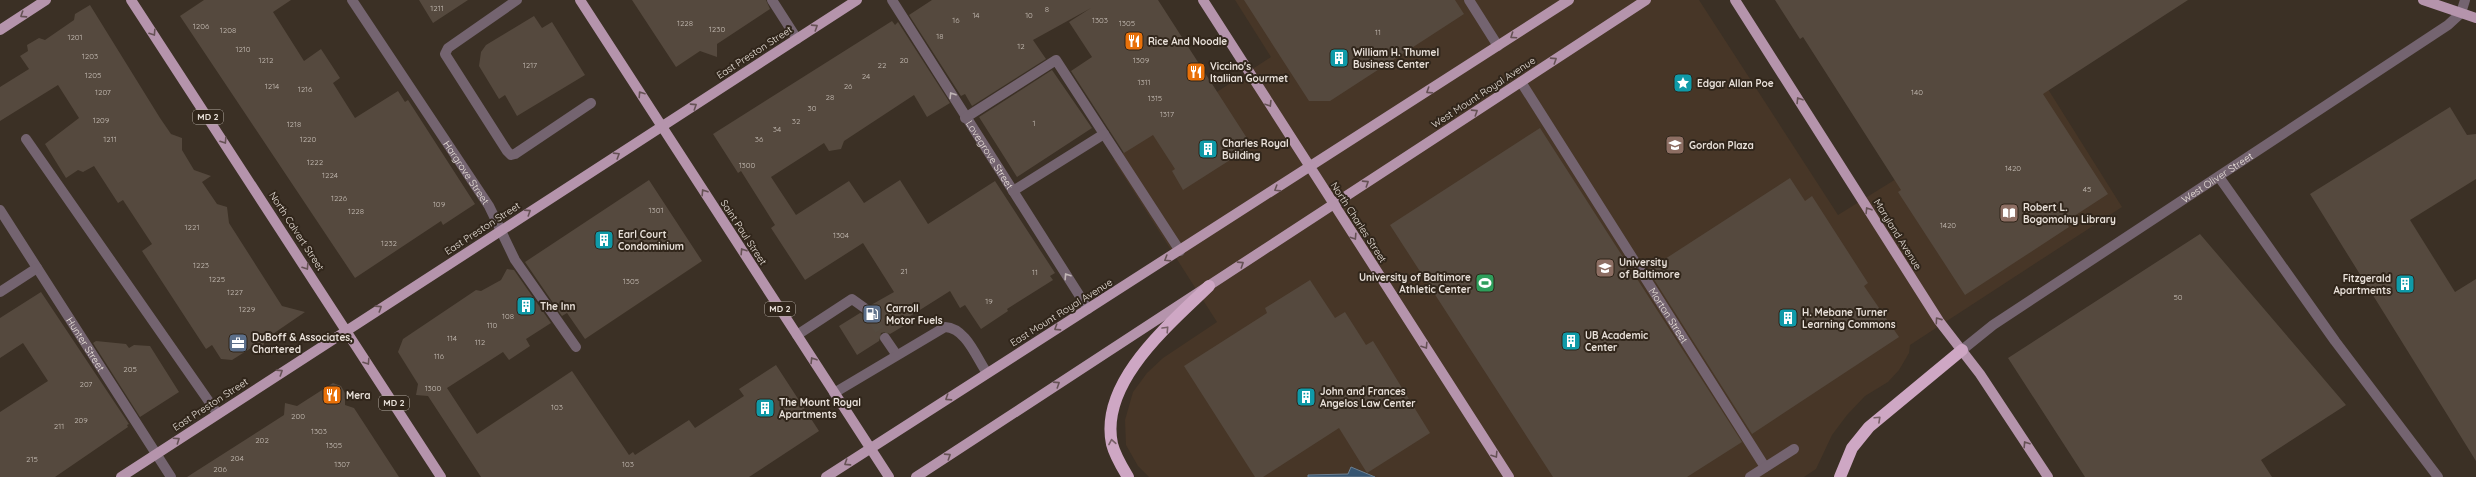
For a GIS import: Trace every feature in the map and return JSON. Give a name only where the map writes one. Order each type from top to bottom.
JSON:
[{"type":"highway","points":[[1128,477],[1118,460],[1111,437],[1114,406],[1120,390],[1128,375],[1144,353],[1209,286]]},
{"type":"highway","points":[[1840,477],[1852,448],[1869,427],[1962,350]]},
{"type":"main road","points":[[0,30],[46,0]]},
{"type":"main road","name":"North Calvert Street","points":[[132,0],[441,477]]},
{"type":"main road","name":"Saint Paul Street","points":[[580,0],[661,127],[797,334],[869,449],[889,477]]},
{"type":"main road","name":"East Preston Street","points":[[121,477],[346,329],[857,0]]},
{"type":"main road","name":"North Charles Street","points":[[1202,0],[1509,477]]},
{"type":"main road","points":[[1310,168],[1569,0]]},
{"type":"main road","name":"West Mount Royal Avenue","points":[[1333,204],[1646,0]]},
{"type":"main road","name":"Maryland Avenue","points":[[1735,0],[1939,321],[1980,374],[2048,477]]},
{"type":"main road","points":[[2423,0],[2476,18]]},
{"type":"main road","name":"East Mount Royal Avenue","points":[[826,477],[1310,168]]},
{"type":"main road","points":[[916,477],[1333,204]]},
{"type":"street","name":"Hargrove Street","points":[[352,0],[489,206],[502,229],[515,260],[576,347]]},
{"type":"street","points":[[517,0],[448,48],[445,54],[507,151],[511,155],[515,154],[591,103]]},
{"type":"street","points":[[772,0],[797,39]]},
{"type":"street","name":"Lovegrove Street","points":[[892,0],[965,118],[1088,309]]},
{"type":"street","points":[[1469,0],[1498,46]]},
{"type":"street","name":"West Oliver Street","points":[[1962,350],[1993,325],[2448,25],[2461,13],[2466,0]]},
{"type":"street","points":[[965,118],[1056,60],[1180,251]]},
{"type":"street","name":"Morton Street","points":[[1521,82],[1765,467]]},
{"type":"street","points":[[1012,191],[1104,134]]},
{"type":"street","points":[[26,139],[217,413]]},
{"type":"street","points":[[2219,177],[2335,342],[2438,477]]},
{"type":"street","name":"Hunter Street","points":[[1,213],[171,477]]},
{"type":"street","points":[[0,292],[37,268]]},
{"type":"street","points":[[797,334],[852,300],[866,309]]},
{"type":"street","points":[[834,393],[896,354],[945,327],[954,328],[961,334],[987,373]]},
{"type":"street","points":[[885,338],[896,354]]},
{"type":"street","points":[[1750,477],[1794,449]]},
{"type":"shaded area","name":"University of Baltimore","points":[[1235,0],[1699,0],[1838,215],[1962,138],[2041,78],[2122,207],[1910,345],[1909,353],[1899,370],[1888,382],[1865,396],[1847,415],[1832,435],[1816,469],[1804,477],[1149,477],[1138,466],[1126,445],[1125,420],[1133,392],[1147,373],[1163,358],[1217,322],[1113,159],[1271,57]]},
{"type":"water","points":[[1351,467],[1375,477],[1308,477],[1308,475],[1348,474]]},
{"type":"building","points":[[204,0],[291,0],[273,12],[304,61],[321,49],[340,78],[333,83],[355,118],[398,91],[405,102],[408,100],[475,204],[443,225],[441,221],[355,278],[180,16]]},
{"type":"building","points":[[419,0],[468,0],[433,23]]},
{"type":"building","points":[[632,0],[766,0],[770,9],[717,44],[717,57],[700,51],[676,67]]},
{"type":"building","points":[[932,0],[1158,0],[1252,146],[1183,190],[1172,171],[1175,169],[1153,135],[1124,153],[1071,71],[1092,57],[1069,22],[1091,8],[1033,40],[1046,59],[972,106],[965,94],[961,96],[909,15]]},
{"type":"building","name":"William H. Thumel Business Center","points":[[1244,0],[1455,0],[1464,14],[1330,101],[1309,101]]},
{"type":"building","points":[[1775,0],[2188,0],[2043,94],[2108,194],[2065,222],[2069,227],[1965,295],[1898,192],[1901,190],[1803,37],[1800,39]]},
{"type":"building","points":[[90,5],[171,134],[182,138],[182,150],[194,170],[211,176],[202,182],[217,204],[227,207],[229,223],[282,306],[305,312],[264,340],[263,352],[251,348],[232,360],[221,359],[212,345],[206,349],[142,251],[152,244],[123,200],[118,203],[94,166],[83,172],[78,170],[66,178],[45,144],[79,118],[58,85],[0,121],[0,87],[29,69],[20,56],[28,51],[27,45],[39,38],[45,40],[74,20],[75,14]]},
{"type":"building","points":[[534,16],[542,28],[552,22],[585,75],[517,116],[505,95],[499,99],[479,66],[481,52],[486,45]]},
{"type":"building","points":[[892,21],[895,25],[898,22],[950,103],[927,117],[914,95],[844,141],[841,149],[829,151],[824,143],[771,177],[796,215],[849,181],[864,203],[900,180],[928,224],[995,181],[1055,273],[1050,276],[1053,280],[1007,309],[1008,311],[981,329],[965,305],[960,308],[950,291],[904,320],[907,324],[890,334],[885,332],[881,333],[879,341],[857,355],[839,326],[860,313],[869,315],[872,310],[871,305],[894,292],[863,243],[805,280],[771,228],[775,225],[741,171],[738,173],[713,134]]},
{"type":"building","points":[[1052,70],[1092,128],[1017,177],[979,117]]},
{"type":"building","name":"Fitzgerald Apartments","points":[[2450,107],[2467,135],[2476,134],[2476,179],[2410,220],[2455,292],[2476,279],[2476,461],[2310,194]]},
{"type":"building","name":"UB Academic Center","points":[[1540,128],[1742,442],[1687,477],[1553,477],[1390,225]]},
{"type":"building","name":"H. Mebane Turner Learning Commons","points":[[1790,178],[1805,201],[1812,196],[1868,283],[1864,286],[1899,337],[1752,434],[1648,270]]},
{"type":"building","points":[[649,180],[702,261],[585,339],[567,313],[562,316],[525,262]]},
{"type":"building","points":[[2200,234],[2346,405],[2261,460],[2272,477],[2085,477],[2008,358]]},
{"type":"building","points":[[507,269],[514,270],[551,323],[526,339],[530,346],[509,360],[503,352],[447,388],[477,434],[572,371],[629,455],[633,452],[635,455],[689,420],[695,428],[744,396],[739,389],[776,365],[819,431],[749,477],[481,477],[428,396],[416,395],[418,384],[398,352],[403,339],[476,290],[481,291],[501,280]]},
{"type":"building","name":"John and Frances Angelos Law Center","points":[[1310,280],[1335,318],[1345,312],[1366,345],[1373,341],[1430,433],[1367,473],[1339,428],[1263,477],[1255,477],[1184,366],[1267,313],[1265,308]]},
{"type":"building","points":[[41,292],[129,424],[127,425],[128,427],[55,477],[0,477],[0,412],[48,381],[23,343],[0,358],[0,318]]},
{"type":"building","points":[[96,341],[126,344],[129,348],[134,345],[150,346],[179,392],[140,417],[93,343]]},
{"type":"building","points":[[333,383],[341,386],[345,393],[345,405],[354,408],[399,477],[187,477],[284,415],[285,403],[297,406]]},
{"type":"tunnel","points":[[866,309],[885,338]]},
{"type":"place","name":"Rice And Noodle","points":[[1134,41]]},
{"type":"place","name":"William H. Thumel Business Center","points":[[1339,58]]},
{"type":"place","name":"Viccino's Italiian Gourmet","points":[[1196,72]]},
{"type":"place","name":"Edgar Allan Poe","points":[[1683,83]]},
{"type":"place","name":"Gordon Plaza","points":[[1675,145]]},
{"type":"place","name":"Charles Royal Building","points":[[1208,149]]},
{"type":"place","name":"Robert L. Bogomolny Library","points":[[2009,213]]},
{"type":"place","name":"Earl Court Condominium","points":[[604,240]]},
{"type":"place","name":"University of Baltimore","points":[[1605,268]]},
{"type":"place","name":"University of Baltimore Athletic Center","points":[[1485,283]]},
{"type":"place","name":"Fitzgerald Apartments","points":[[2405,284]]},
{"type":"place","name":"The Inn","points":[[526,306]]},
{"type":"place","name":"Carroll Motor Fuels","points":[[872,314]]},
{"type":"place","name":"H. Mebane Turner Learning Commons","points":[[1788,318]]},
{"type":"place","name":"UB Academic Center","points":[[1571,341]]},
{"type":"place","name":"DuBoff & Associates, Chartered","points":[[238,343]]},
{"type":"place","name":"Mera","points":[[332,395]]},
{"type":"place","name":"John and Frances Angelos Law Center","points":[[1306,397]]},
{"type":"place","name":"The Mount Royal Apartments","points":[[765,408]]}]
